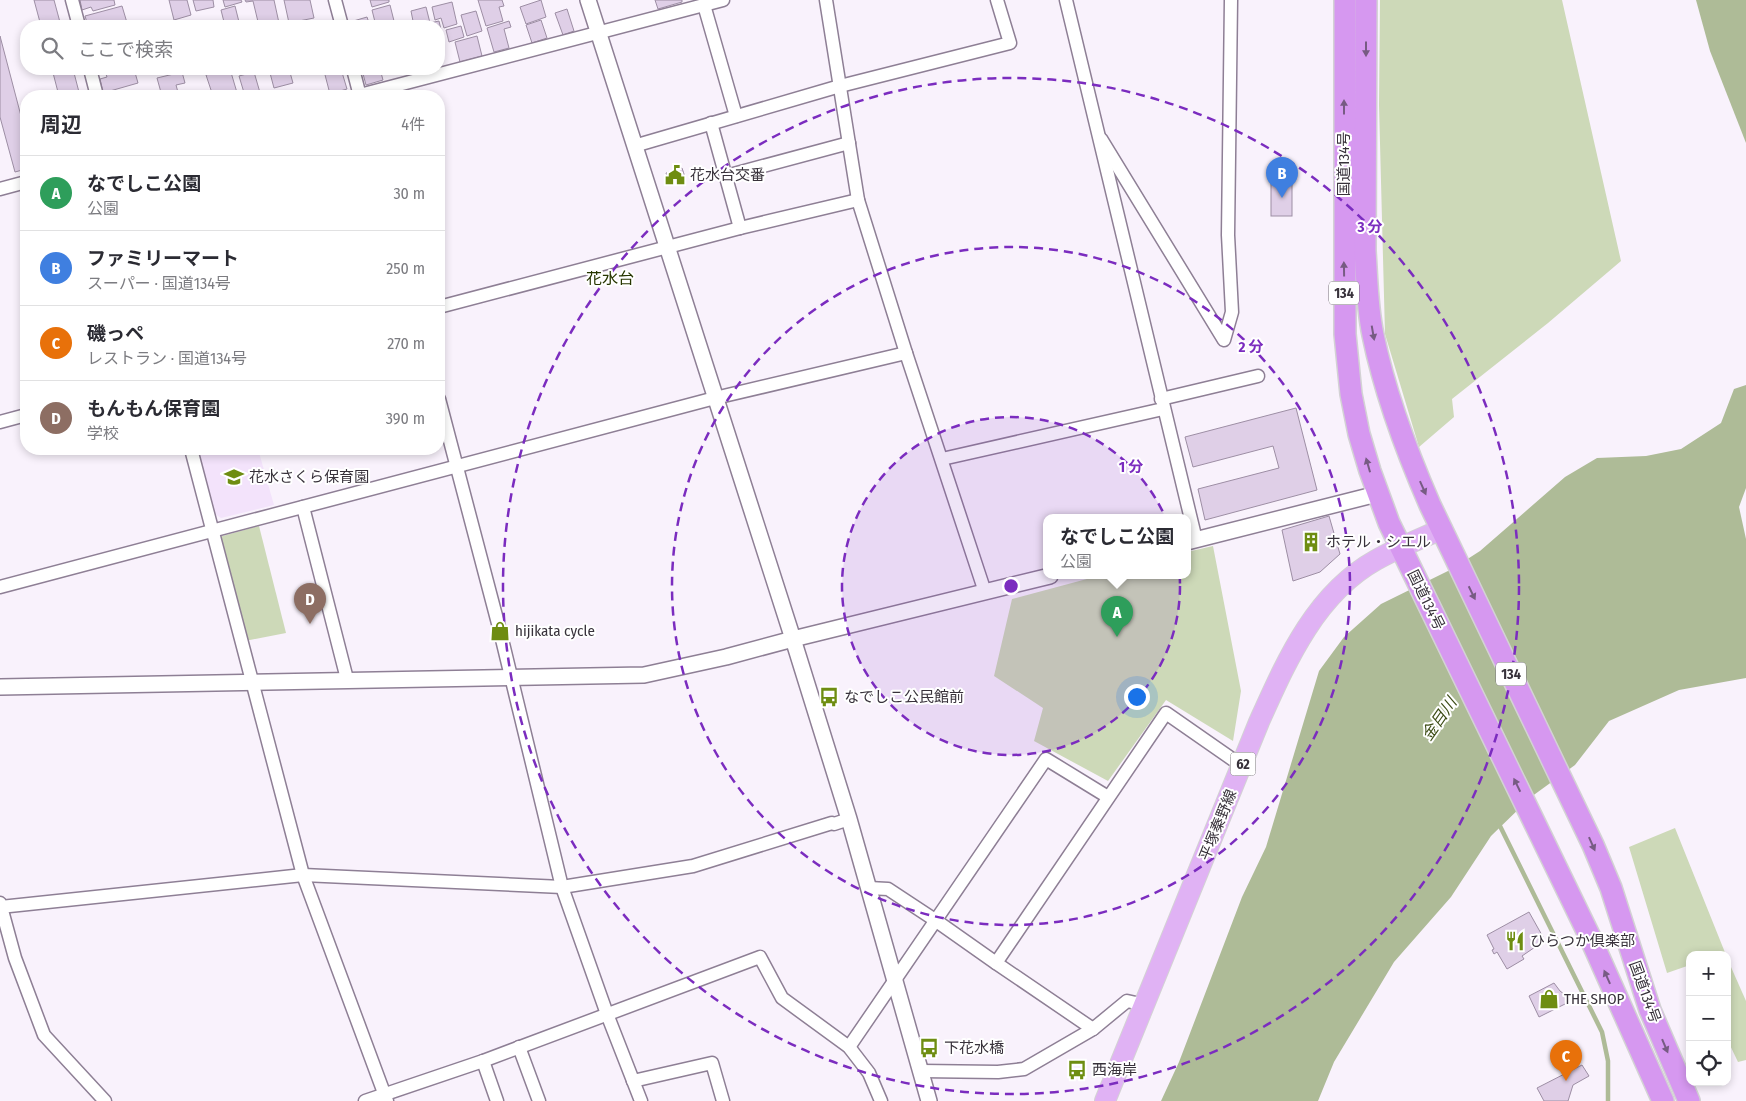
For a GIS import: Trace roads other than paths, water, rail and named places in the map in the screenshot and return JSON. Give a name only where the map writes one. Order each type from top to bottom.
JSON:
[{"type":"highway","name":"国道134号","points":[[1345,0],[1345,334],[1359,434],[1377,494],[1401,548],[1589,935],[1663,1101]]},
{"type":"highway","name":"国道134号","points":[[1366,0],[1365,251],[1367,292],[1372,333],[1385,388],[1409,456],[1451,549],[1572,799],[1611,888],[1650,1010],[1689,1101]]},
{"type":"main road","name":"平塚秦野線","points":[[1105,1101],[1280,675],[1304,630],[1330,597],[1352,576],[1374,561],[1442,529]]},
{"type":"street","points":[[72,0],[77,20]]},
{"type":"street","points":[[335,0],[340,20]]},
{"type":"street","points":[[588,0],[793,638],[849,819],[929,1101]]},
{"type":"street","points":[[445,73],[723,0]]},
{"type":"street","points":[[826,0],[858,200],[906,353],[986,592]]},
{"type":"street","points":[[634,146],[840,86],[1010,43],[997,0]]},
{"type":"street","points":[[1066,0],[1100,138],[1186,514]]},
{"type":"street","points":[[1100,138],[1224,340],[1232,312],[1228,235],[1232,0]]},
{"type":"street","points":[[704,5],[736,116]]},
{"type":"street","points":[[92,75],[95,90]]},
{"type":"street","points":[[354,75],[358,90]]},
{"type":"street","points":[[382,90],[439,75]]},
{"type":"street","points":[[711,123],[740,228]]},
{"type":"street","points":[[726,176],[849,143]]},
{"type":"street","points":[[0,189],[20,184]]},
{"type":"street","points":[[445,306],[740,228],[858,200]]},
{"type":"street","points":[[0,587],[715,398],[906,353]]},
{"type":"street","points":[[942,459],[1162,404],[1258,376]]},
{"type":"street","points":[[0,422],[20,417]]},
{"type":"street","points":[[445,421],[512,677],[562,888],[607,1014],[641,1101]]},
{"type":"street","points":[[193,455],[250,681],[303,875],[385,1098]]},
{"type":"street","points":[[1192,541],[1377,494]]},
{"type":"street","points":[[303,507],[347,679]]},
{"type":"street","points":[[0,687],[347,679],[644,675],[726,657],[793,638],[1043,578]]},
{"type":"street","points":[[996,963],[1166,713],[1242,766]]},
{"type":"street","points":[[849,1047],[1046,760],[1108,797]]},
{"type":"street","points":[[105,1101],[44,1035],[15,958],[0,906],[303,875],[562,888],[693,866],[832,822],[834,824],[849,819]]},
{"type":"street","points":[[869,888],[888,889],[1093,1029]]},
{"type":"street","points":[[365,1101],[385,1098],[760,956],[782,998],[849,1047],[869,1073],[881,1101]]},
{"type":"street","points":[[920,1071],[998,1072],[1024,1069],[1093,1029],[1127,1001],[1145,1005]]},
{"type":"street","points":[[519,1047],[539,1101]]},
{"type":"street","points":[[482,1061],[497,1101]]},
{"type":"street","points":[[633,1081],[712,1063],[723,1101]]},
{"type":"water","points":[[1696,0],[1746,0],[1746,143],[1710,51]]},
{"type":"water","name":"金目川","points":[[1746,385],[1746,488],[1739,507],[1746,539],[1746,678],[1679,690],[1609,721],[1575,765],[1531,797],[1491,836],[1451,897],[1394,962],[1334,1062],[1318,1101],[1161,1101],[1179,1062],[1242,897],[1266,847],[1319,671],[1344,637],[1381,604],[1452,569],[1480,551],[1565,477],[1597,458],[1646,456],[1681,449],[1721,423],[1734,389]]},
{"type":"waterway","points":[[1498,822],[1602,1032],[1608,1061],[1608,1101]]},
{"type":"place","name":"花水台交番","points":[[675,175]]},
{"type":"place","name":"ファミリーマート","points":[[1282,198]]},
{"type":"place","name":"花水さくら保育園","points":[[234,477]]},
{"type":"place","name":"ホテル・シエル","points":[[1311,542]]},
{"type":"place","name":"もんもん保育園","points":[[310,624]]},
{"type":"place","name":"hijikata cycle","points":[[500,631]]},
{"type":"place","name":"なでしこ公園","points":[[1117,637]]},
{"type":"place","name":"なでしこ公民館前","points":[[829,697]]},
{"type":"place","name":"ひらつか倶楽部","points":[[1515,941]]},
{"type":"place","name":"THE SHOP","points":[[1549,999]]},
{"type":"place","name":"下花水橋","points":[[929,1048]]},
{"type":"place","name":"西海岸","points":[[1077,1070]]},
{"type":"place","name":"磯っペ","points":[[1566,1081]]},
{"type":"district","name":"花水台","points":[[610,278]]}]
